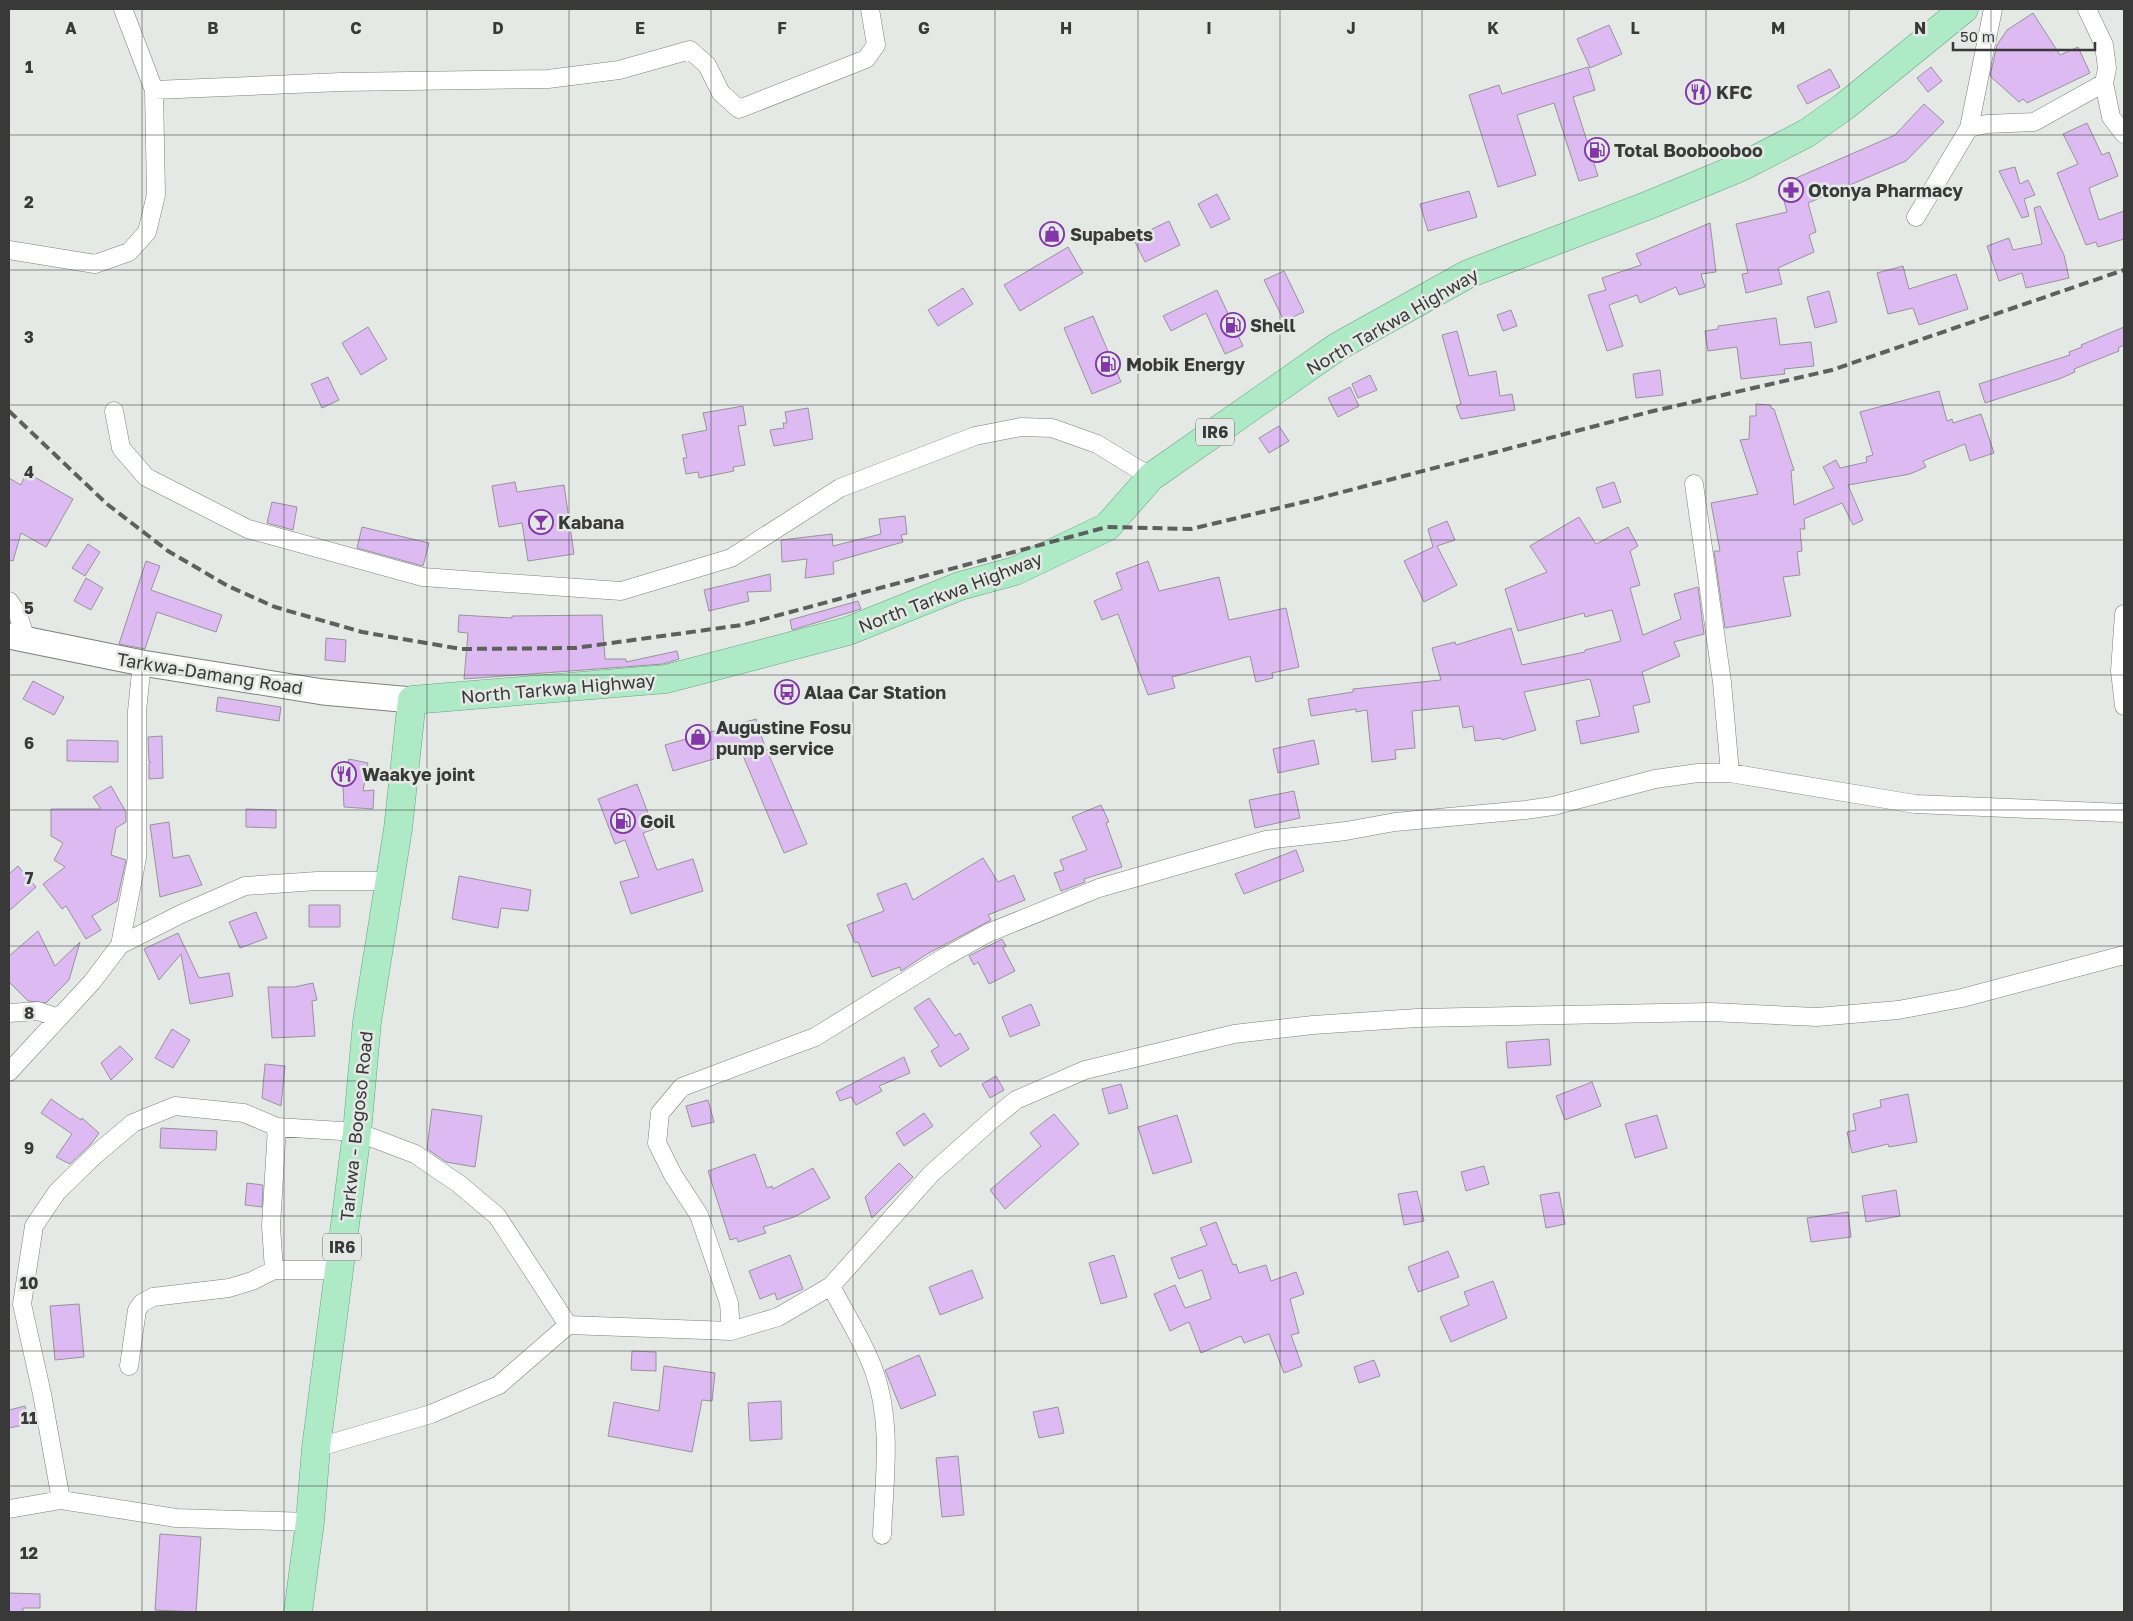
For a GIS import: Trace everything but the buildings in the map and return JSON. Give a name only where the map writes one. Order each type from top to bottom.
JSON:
[{"type":"main road","name":"North Tarkwa Highway","points":[[412,700],[666,679],[848,630],[960,586],[1015,571],[1107,527],[1151,477],[1337,348],[1468,274],[1649,205],[1741,167],[1807,133],[1845,106],[1964,9]]},
{"type":"main road","name":"Tarkwa-Damang Road","points":[[17,638],[142,663],[323,692],[412,700]]},
{"type":"main road","name":"Tarkwa - Bogoso Road","points":[[298,1612],[310,1522],[316,1448],[357,1132],[368,1022],[388,881],[402,801],[412,700]]},
{"type":"street","points":[[9,250],[95,264],[129,252],[147,232],[156,195],[154,90],[123,9]]},
{"type":"street","points":[[154,90],[341,82],[548,79],[619,70],[690,50],[707,65],[721,93],[739,109],[866,59],[876,45],[870,9]]},
{"type":"street","points":[[1916,217],[1969,128],[1993,9]]},
{"type":"street","points":[[2088,9],[2104,45],[2107,68],[2104,83],[2111,117],[2124,134]]},
{"type":"street","points":[[1969,128],[1988,124],[2034,122],[2104,83]]},
{"type":"street","points":[[114,411],[121,448],[146,477],[248,529],[423,577],[621,591],[732,558],[840,488],[975,436],[1020,427],[1052,428],[1097,444],[1151,477]]},
{"type":"street","points":[[1694,484],[1722,682],[1730,773]]},
{"type":"street","points":[[9,600],[18,614],[17,638]]},
{"type":"street","points":[[2124,614],[2120,671],[2124,706]]},
{"type":"street","points":[[120,945],[137,858],[137,711],[142,663]]},
{"type":"street","points":[[731,1331],[729,1303],[699,1215],[673,1175],[658,1143],[660,1112],[682,1087],[815,1037],[988,933],[1099,888],[1266,840],[1346,831],[1395,822],[1553,806],[1655,779],[1698,773],[1730,773],[1915,804],[2124,813]]},
{"type":"street","points":[[9,1072],[92,982],[120,945],[181,914],[245,886],[317,881],[388,881]]},
{"type":"street","points":[[316,1448],[431,1414],[499,1385],[568,1325],[731,1331],[778,1317],[831,1286],[931,1174],[1016,1100],[1085,1070],[1234,1034],[1297,1026],[1417,1018],[1711,1012],[1817,1017],[1898,1010],[1969,996],[2124,955]]},
{"type":"street","points":[[9,1012],[38,1011],[59,1018]]},
{"type":"street","points":[[61,1500],[42,1394],[22,1304],[34,1226],[57,1192],[76,1172],[133,1123],[175,1106],[244,1114],[277,1127],[357,1132],[415,1154],[459,1184],[497,1216],[568,1325]]},
{"type":"street","points":[[274,1270],[271,1226],[277,1127]]},
{"type":"street","points":[[129,1366],[137,1310],[142,1303],[153,1297],[229,1288],[252,1281],[274,1270],[339,1270]]},
{"type":"street","points":[[831,1286],[874,1371],[884,1407],[885,1442],[882,1534]]},
{"type":"street","points":[[9,1509],[61,1500],[176,1518],[310,1522]]},
{"type":"railway","points":[[9,411],[107,504],[168,551],[228,586],[275,607],[362,632],[461,649],[575,648],[742,625],[1107,527],[1191,529],[1308,501],[1649,412],[1832,370],[2124,270]]},
{"type":"place","name":"KFC","points":[[1698,92]]},
{"type":"place","name":"Total Boobooboo","points":[[1597,150]]},
{"type":"place","name":"Otonya Pharmacy","points":[[1791,190]]},
{"type":"place","name":"Supabets","points":[[1052,234]]},
{"type":"place","name":"Shell","points":[[1233,325]]},
{"type":"place","name":"Mobik Energy","points":[[1108,364]]},
{"type":"place","name":"Kabana","points":[[541,522]]},
{"type":"place","name":"Alaa Car Station","points":[[787,692]]},
{"type":"place","name":"Augustine Fosu pump service","points":[[698,737]]},
{"type":"place","name":"Waakye joint","points":[[344,774]]},
{"type":"place","name":"Goil","points":[[623,821]]}]
